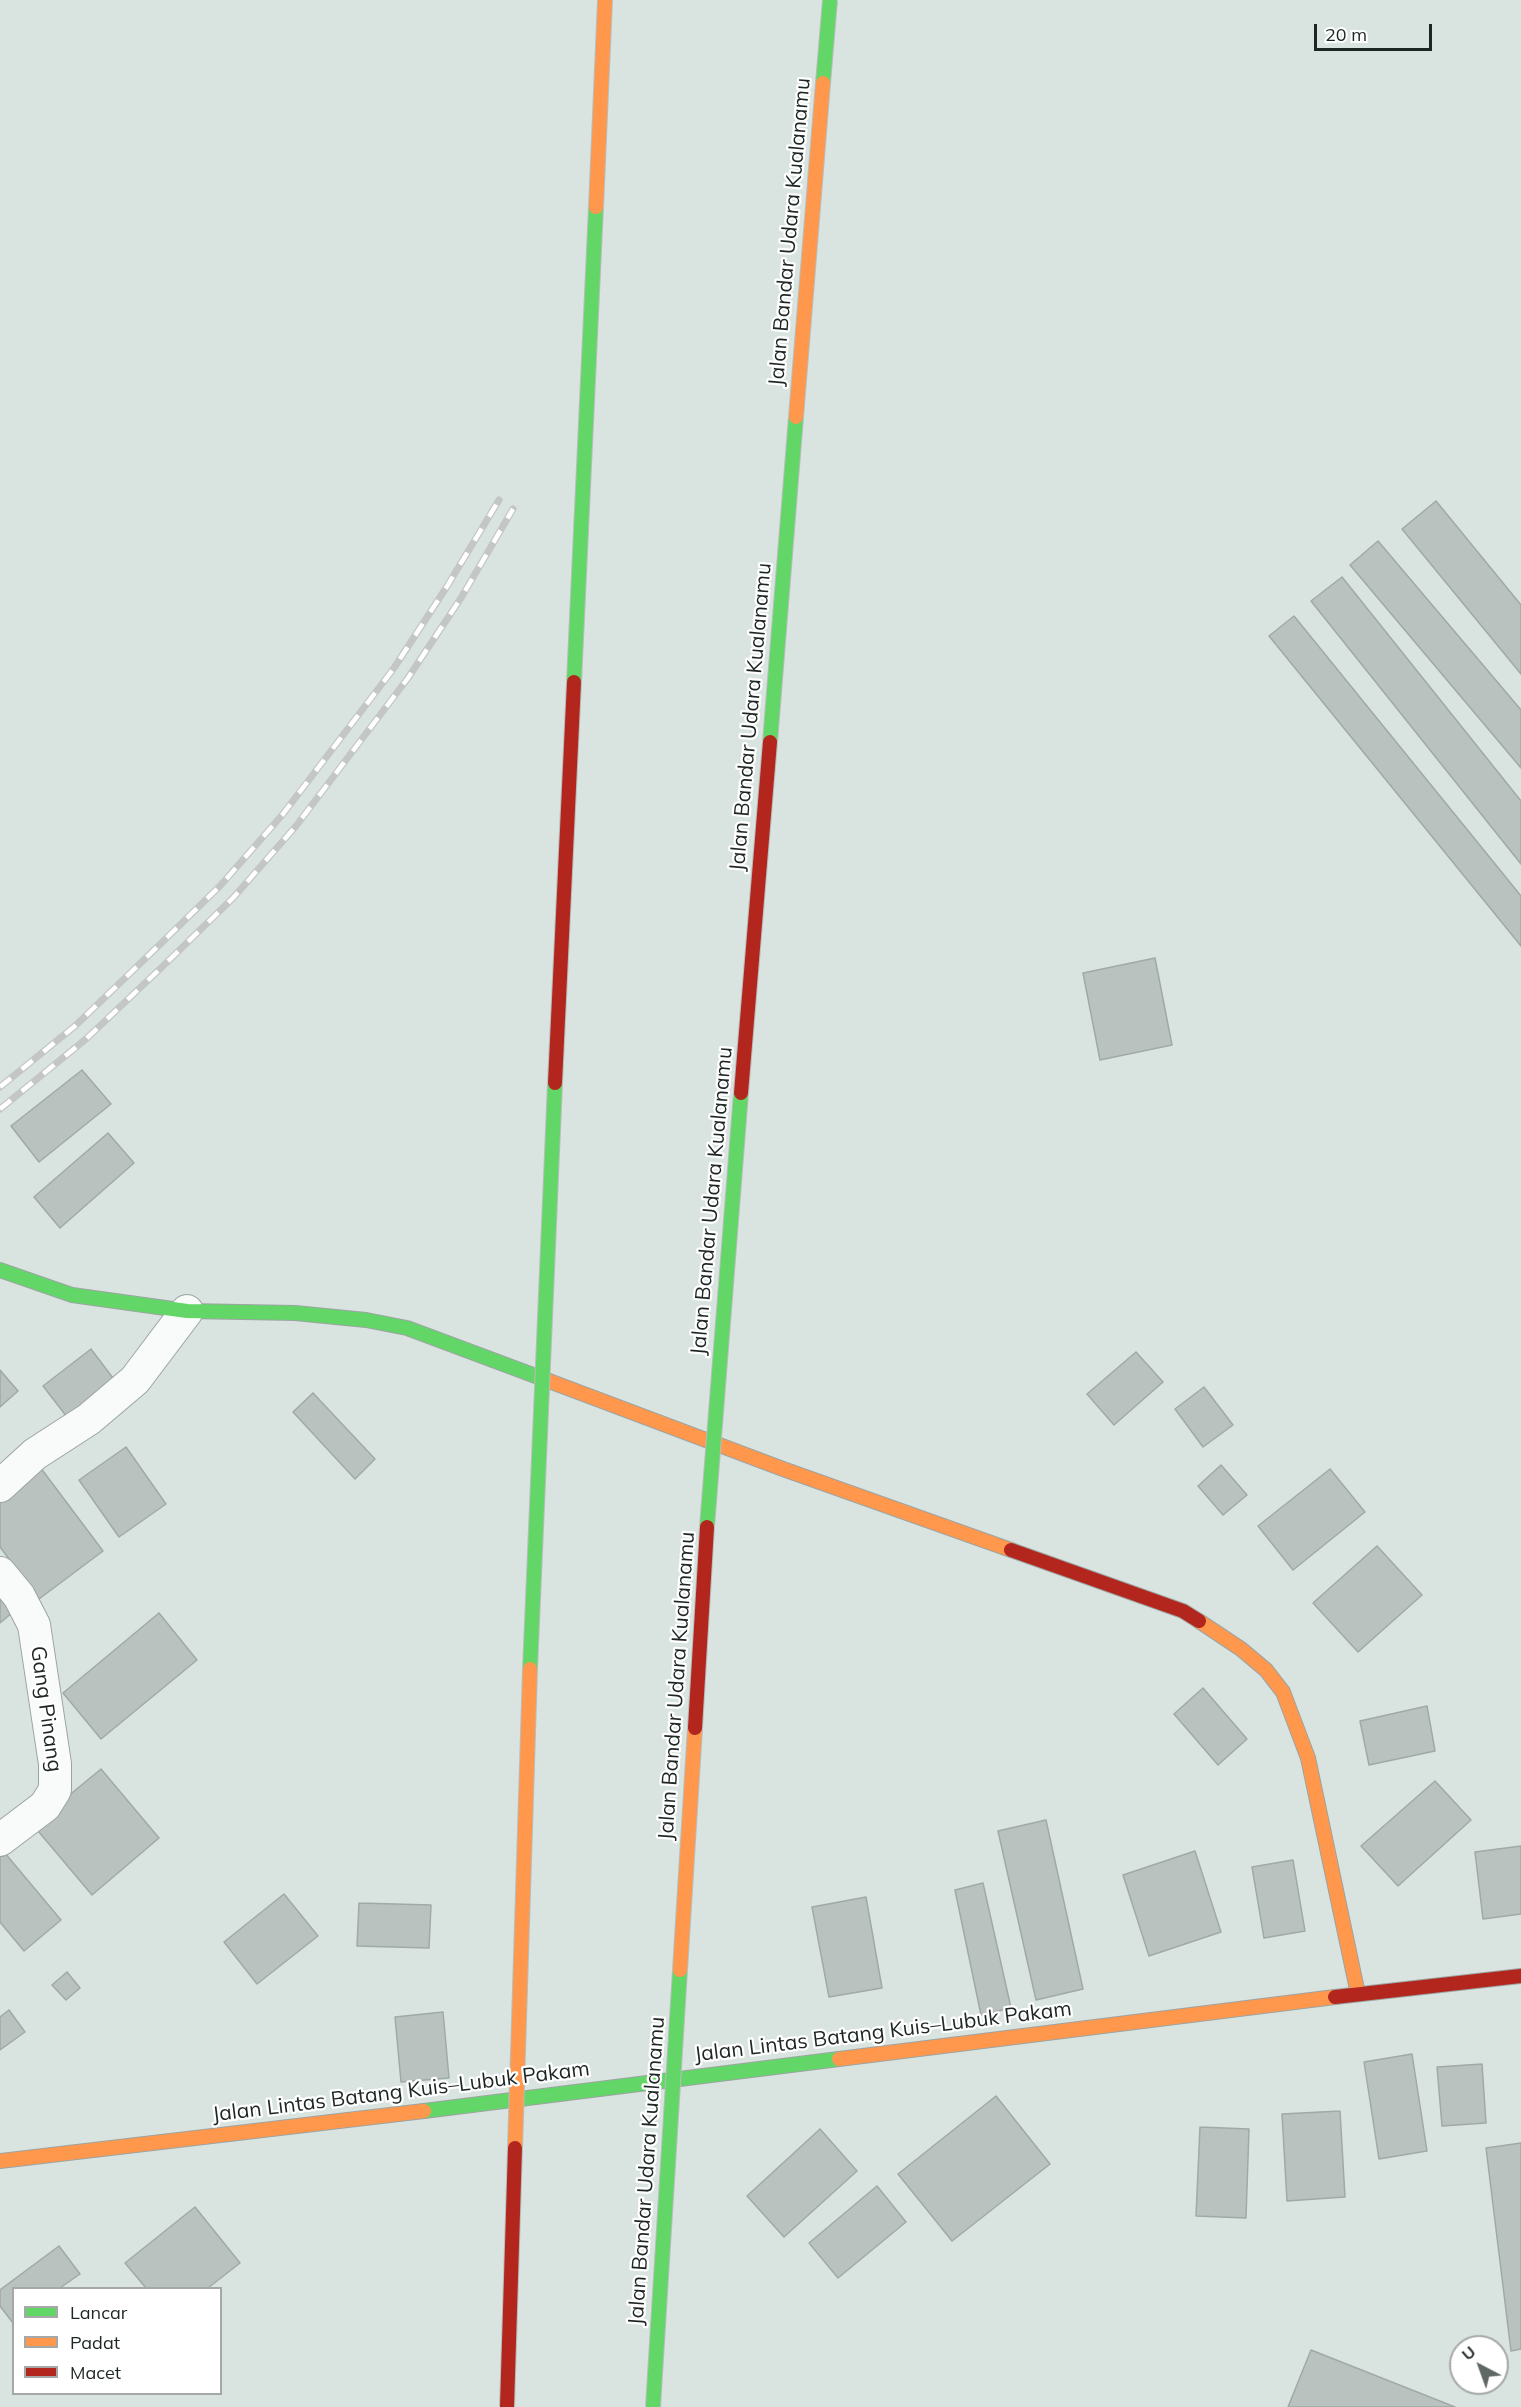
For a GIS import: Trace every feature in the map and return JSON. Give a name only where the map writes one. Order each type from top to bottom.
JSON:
[{"type":"main road","points":[[507,2407],[532,1581],[605,0]]},
{"type":"main road","name":"Jalan Bandar Udara Kualanamu","points":[[653,2407],[712,1449],[830,0]]},
{"type":"main road","points":[[0,1270],[72,1295],[187,1311],[295,1313],[366,1320],[407,1328],[783,1469],[1183,1611],[1250,1656],[1266,1670],[1283,1692],[1308,1758],[1358,1994]]},
{"type":"main road","name":"Jalan Lintas Batang Kuis–Lubuk Pakam","points":[[0,2161],[356,2120],[1358,1994],[1521,1976]]},
{"type":"street","points":[[0,1486],[36,1454],[90,1419],[135,1380],[187,1311]]},
{"type":"street","name":"Gang Pinang","points":[[0,1574],[19,1596],[34,1625],[55,1764],[55,1790],[45,1806],[0,1840]]},
{"type":"building","points":[[1436,501],[1521,605],[1521,674],[1402,529]]},
{"type":"building","points":[[1378,541],[1521,710],[1521,768],[1350,565]]},
{"type":"building","points":[[1342,577],[1521,801],[1521,864],[1311,601]]},
{"type":"building","points":[[1294,616],[1521,896],[1521,946],[1269,636]]},
{"type":"building","points":[[1155,958],[1172,1045],[1100,1060],[1083,973]]},
{"type":"building","points":[[82,1070],[111,1104],[39,1162],[11,1126]]},
{"type":"building","points":[[108,1133],[134,1163],[60,1228],[34,1197]]},
{"type":"building","points":[[91,1349],[122,1390],[74,1426],[43,1386]]},
{"type":"building","points":[[1136,1352],[1163,1382],[1114,1425],[1087,1394]]},
{"type":"building","points":[[0,1370],[18,1391],[0,1407]]},
{"type":"building","points":[[1204,1387],[1233,1425],[1203,1447],[1175,1409]]},
{"type":"building","points":[[313,1393],[375,1459],[355,1479],[293,1412]]},
{"type":"building","points":[[126,1447],[166,1504],[119,1537],[79,1480]]},
{"type":"building","points":[[1221,1465],[1247,1495],[1223,1515],[1198,1486]]},
{"type":"building","points":[[40,1467],[103,1551],[39,1599],[0,1547],[0,1497]]},
{"type":"building","points":[[1330,1469],[1365,1512],[1293,1570],[1258,1526]]},
{"type":"building","points":[[1377,1546],[1422,1595],[1358,1652],[1313,1603]]},
{"type":"building","points":[[0,1582],[20,1606],[0,1623]]},
{"type":"building","points":[[159,1613],[197,1660],[101,1739],[63,1693]]},
{"type":"building","points":[[1203,1688],[1247,1739],[1218,1765],[1174,1714]]},
{"type":"building","points":[[1427,1706],[1435,1751],[1369,1765],[1360,1721]]},
{"type":"building","points":[[101,1769],[159,1838],[92,1895],[33,1825]]},
{"type":"building","points":[[1435,1781],[1471,1820],[1398,1886],[1361,1846]]},
{"type":"building","points":[[1046,1820],[1083,1989],[1036,2000],[998,1831]]},
{"type":"building","points":[[1521,1846],[1521,1914],[1483,1919],[1475,1852]]},
{"type":"building","points":[[1195,1851],[1221,1932],[1149,1956],[1123,1875]]},
{"type":"building","points":[[4,1852],[61,1920],[24,1951],[0,1922],[0,1855]]},
{"type":"building","points":[[1293,1860],[1305,1931],[1264,1938],[1252,1867]]},
{"type":"building","points":[[983,1883],[1011,2008],[981,2015],[955,1890]]},
{"type":"building","points":[[284,1894],[318,1936],[257,1984],[224,1942]]},
{"type":"building","points":[[866,1897],[882,1988],[829,1997],[812,1907]]},
{"type":"building","points":[[359,1903],[431,1905],[429,1948],[357,1946]]},
{"type":"building","points":[[67,1972],[80,1988],[66,2000],[52,1985]]},
{"type":"building","points":[[9,2010],[25,2032],[0,2050],[0,2017]]},
{"type":"building","points":[[443,2012],[449,2078],[401,2082],[395,2017]]},
{"type":"building","points":[[1412,2054],[1427,2151],[1379,2159],[1364,2062]]},
{"type":"building","points":[[1482,2064],[1486,2123],[1442,2126],[1437,2067]]},
{"type":"building","points":[[996,2096],[1050,2164],[952,2241],[898,2174]]},
{"type":"building","points":[[1340,2111],[1345,2197],[1287,2201],[1282,2114]]},
{"type":"building","points":[[1200,2127],[1249,2129],[1246,2218],[1196,2216]]},
{"type":"building","points":[[820,2129],[857,2171],[784,2237],[747,2196]]},
{"type":"building","points":[[1521,2143],[1521,2349],[1511,2351],[1486,2148]]},
{"type":"building","points":[[877,2186],[906,2222],[838,2278],[809,2243]]},
{"type":"building","points":[[195,2207],[240,2263],[209,2287],[145,2287],[125,2263]]},
{"type":"building","points":[[59,2246],[80,2274],[61,2287],[12,2287],[12,2322],[0,2306],[0,2290]]},
{"type":"building","points":[[1311,2350],[1455,2407],[1288,2407]]},
{"type":"railway","points":[[0,1087],[75,1026],[150,954],[220,886],[283,814],[394,668],[499,500]]},
{"type":"railway","points":[[0,1109],[86,1039],[162,967],[233,898],[296,826],[408,678],[461,598],[513,509]]},
{"type":"traffic: fast","points":[[823,83],[830,0]]},
{"type":"traffic: fast","points":[[574,682],[596,207]]},
{"type":"traffic: fast","points":[[770,742],[796,417]]},
{"type":"traffic: fast","points":[[530,1669],[555,1083]]},
{"type":"traffic: fast","points":[[707,1527],[741,1093]]},
{"type":"traffic: fast","points":[[0,1270],[72,1295],[187,1311],[295,1313],[366,1320],[407,1328],[549,1381]]},
{"type":"traffic: fast","points":[[653,2407],[680,1970]]},
{"type":"traffic: fast","points":[[424,2111],[839,2059]]},
{"type":"traffic: slow","points":[[596,207],[605,0]]},
{"type":"traffic: slow","points":[[796,417],[823,83]]},
{"type":"traffic: slow","points":[[549,1381],[783,1469],[1011,1550]]},
{"type":"traffic: slow","points":[[1199,1621],[1241,1649],[1266,1670],[1283,1692],[1308,1758],[1358,1994]]},
{"type":"traffic: slow","points":[[515,2148],[530,1669]]},
{"type":"traffic: slow","points":[[680,1970],[695,1728]]},
{"type":"traffic: slow","points":[[839,2059],[1335,1997]]},
{"type":"traffic: slow","points":[[0,2161],[424,2111]]},
{"type":"traffic: jam","points":[[555,1083],[574,682]]},
{"type":"traffic: jam","points":[[741,1093],[770,742]]},
{"type":"traffic: jam","points":[[695,1728],[707,1527]]},
{"type":"traffic: jam","points":[[1011,1550],[1183,1611],[1199,1621]]},
{"type":"traffic: jam","points":[[1335,1997],[1521,1976]]},
{"type":"traffic: jam","points":[[507,2407],[515,2148]]}]
